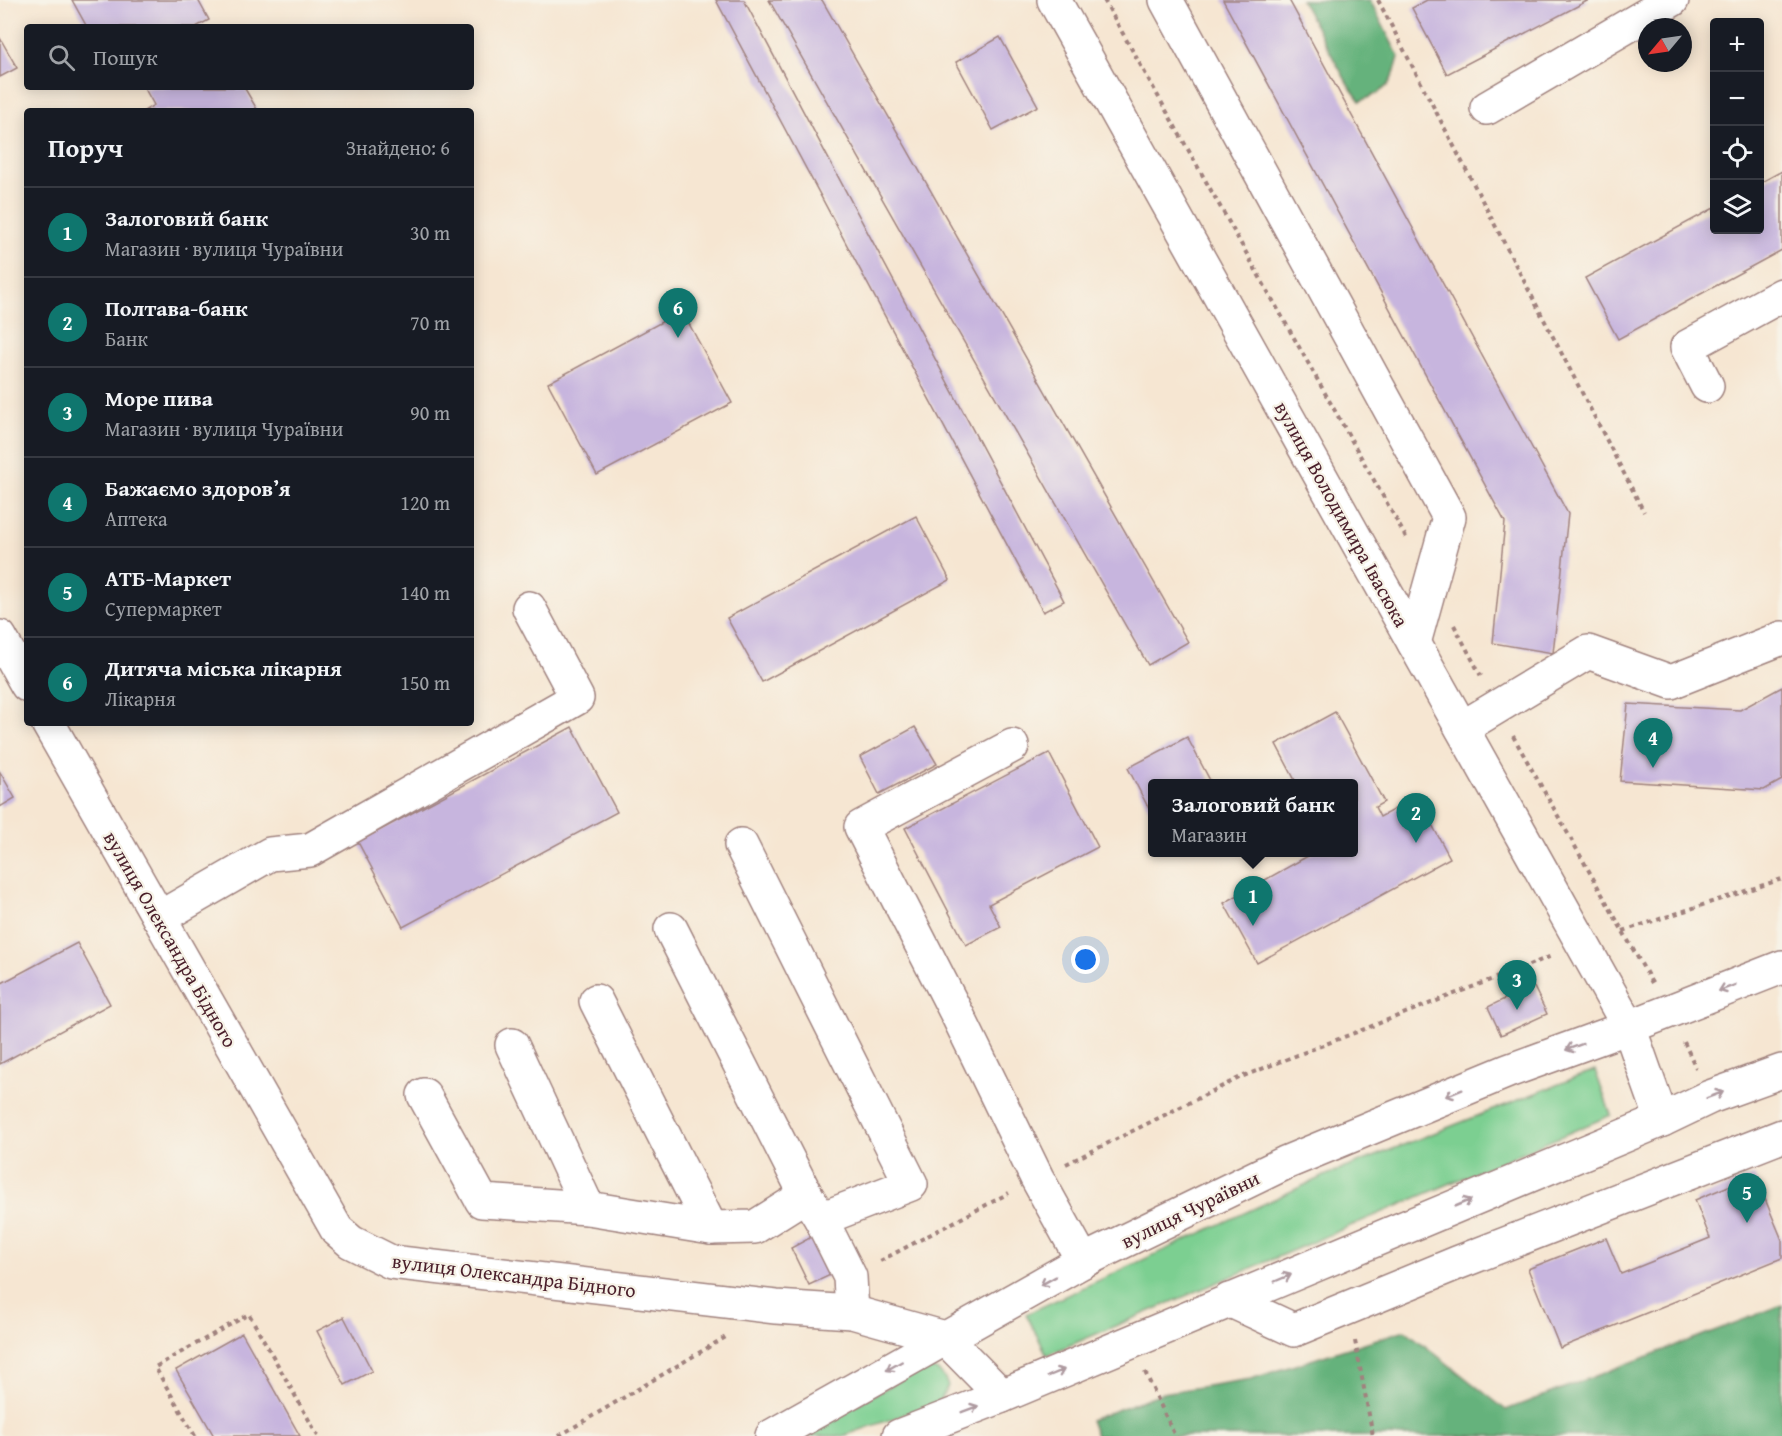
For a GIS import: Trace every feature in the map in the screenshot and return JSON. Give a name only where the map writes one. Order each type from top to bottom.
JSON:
[{"type":"street","name":"вулиця Володимира Івасюка","points":[[1054,0],[1629,1027]]},
{"type":"street","points":[[1166,0],[1449,517],[1414,643]]},
{"type":"street","points":[[1487,108],[1672,0]]},
{"type":"street","points":[[1707,386],[1687,347],[1782,295]]},
{"type":"street","points":[[159,918],[270,854],[310,850],[577,698],[529,608]]},
{"type":"street","points":[[0,637],[24,680]]},
{"type":"street","points":[[1462,728],[1588,652],[1671,682],[1782,638]]},
{"type":"street","name":"вулиця Олександра Бідного","points":[[50,726],[337,1230],[351,1242],[391,1262],[776,1307],[852,1312],[945,1338],[1002,1396]]},
{"type":"street","points":[[1012,746],[861,827],[958,1016],[1037,1178],[1083,1261]]},
{"type":"street","points":[[424,1095],[482,1201],[588,1208],[711,1228],[755,1227],[814,1207],[911,1184],[741,845]]},
{"type":"street","points":[[670,928],[850,1277],[852,1312]]},
{"type":"street","name":"вулиця Чураївни","points":[[772,1436],[1083,1261],[1285,1163],[1508,1071],[1629,1027],[1782,967]]},
{"type":"street","points":[[596,1001],[711,1228]]},
{"type":"street","points":[[1629,1027],[1662,1120]]},
{"type":"street","points":[[512,1046],[588,1208]]},
{"type":"street","points":[[899,1436],[1002,1396],[1662,1120],[1710,1097],[1782,1071]]},
{"type":"street","points":[[1229,1300],[1294,1330],[1456,1263],[1782,1136]]},
{"type":"path","points":[[1104,0],[1432,583],[1497,707],[1656,992]]},
{"type":"path","points":[[1378,0],[1644,512]]},
{"type":"path","points":[[1623,931],[1782,879]]},
{"type":"path","points":[[850,1277],[1037,1178],[1241,1077],[1553,955]]},
{"type":"path","points":[[1683,1039],[1698,1071]]},
{"type":"path","points":[[1349,1308],[1373,1436]]},
{"type":"path","points":[[195,1436],[155,1367],[249,1314],[318,1436]]},
{"type":"path","points":[[559,1436],[730,1335]]},
{"type":"path","points":[[1131,1341],[1175,1436]]},
{"type":"green space","points":[[1301,0],[1370,0],[1399,57],[1394,74],[1387,86],[1360,101],[1349,86]]},
{"type":"green space","points":[[1595,1070],[1611,1115],[1047,1355],[1026,1314],[1324,1176]]},
{"type":"green space","points":[[1782,1305],[1782,1436],[1096,1436],[1090,1420],[1162,1393],[1251,1379],[1405,1330],[1506,1410]]},
{"type":"green space","points":[[922,1368],[936,1370],[946,1381],[948,1386],[938,1403],[843,1436],[800,1436]]},
{"type":"building","points":[[72,0],[198,0],[209,20],[202,24],[85,24]]},
{"type":"building","points":[[716,0],[744,0],[1064,601],[1043,612]]},
{"type":"building","points":[[769,0],[822,0],[1188,642],[1148,665]]},
{"type":"building","points":[[1223,0],[1289,0],[1568,514],[1553,653],[1493,643],[1505,522]]},
{"type":"building","points":[[1427,0],[1589,0],[1447,74],[1412,8]]},
{"type":"building","points":[[1000,37],[1038,106],[993,130],[956,62]]},
{"type":"building","points":[[0,38],[17,68],[0,77]]},
{"type":"building","points":[[146,90],[246,90],[256,108],[149,108],[154,105]]},
{"type":"building","points":[[1782,171],[1782,250],[1618,339],[1585,278],[1710,210],[1710,234],[1764,234],[1764,181]]},
{"type":"building","points":[[682,311],[732,403],[597,475],[548,383]]},
{"type":"building","points":[[916,516],[950,580],[762,682],[727,618]]},
{"type":"building","points":[[1782,687],[1782,780],[1764,790],[1620,781],[1628,704],[1740,710]]},
{"type":"building","points":[[1335,712],[1384,802],[1375,807],[1380,817],[1417,797],[1450,858],[1257,963],[1224,903],[1306,857],[1358,857],[1358,779],[1294,779],[1276,744]]},
{"type":"building","points":[[572,727],[617,812],[403,927],[358,842]]},
{"type":"building","points":[[915,727],[937,764],[879,794],[860,757]]},
{"type":"building","points":[[1187,737],[1209,779],[1148,779],[1148,807],[1128,768]]},
{"type":"building","points":[[1049,753],[1098,847],[989,904],[1001,927],[966,945],[905,828]]},
{"type":"building","points":[[0,772],[15,798],[0,807]]},
{"type":"building","points":[[77,943],[110,1004],[0,1064],[0,984]]},
{"type":"building","points":[[1533,985],[1547,1014],[1501,1035],[1488,1007]]},
{"type":"building","points":[[1755,1175],[1782,1240],[1782,1258],[1560,1348],[1528,1269],[1606,1238],[1621,1274],[1710,1238],[1695,1200]]},
{"type":"building","points":[[817,1234],[837,1272],[809,1285],[791,1248]]},
{"type":"building","points":[[344,1317],[372,1371],[345,1385],[317,1331]]},
{"type":"building","points":[[242,1333],[300,1436],[214,1436],[176,1370]]},
{"type":"place","name":"Дитяча міська лікарня","points":[[678,338]]},
{"type":"place","name":"Бажаємо здоровʼя","points":[[1653,768]]},
{"type":"place","name":"Полтава-банк","points":[[1416,843]]},
{"type":"place","name":"Залоговий банк","points":[[1253,926]]},
{"type":"place","name":"Море пива","points":[[1517,1010]]},
{"type":"place","name":"АТБ-Маркет","points":[[1747,1223]]}]
